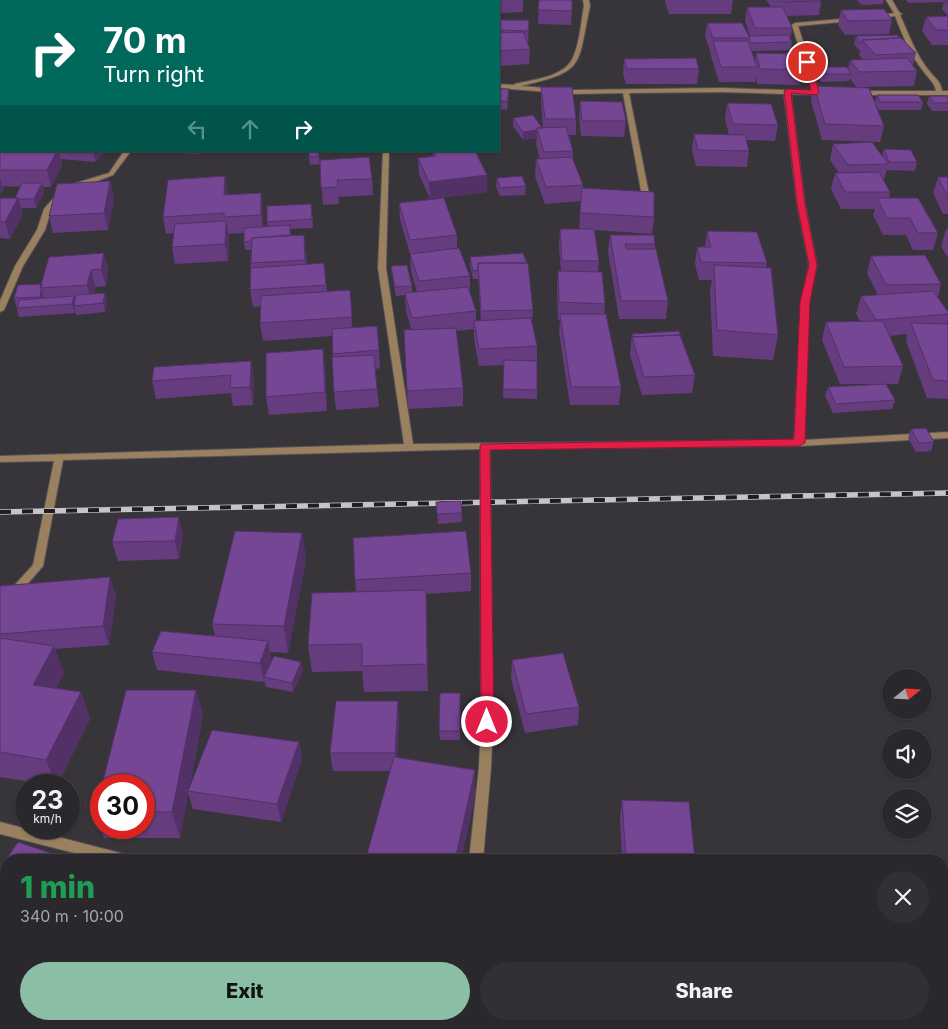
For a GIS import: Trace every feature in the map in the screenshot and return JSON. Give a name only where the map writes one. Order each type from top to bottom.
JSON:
[{"type":"street","points":[[509,87],[550,77],[565,70],[574,63],[587,6],[586,0]]},
{"type":"street","points":[[889,0],[899,14],[908,42],[929,76],[938,84],[939,93]]},
{"type":"street","points":[[870,17],[899,14]]},
{"type":"street","points":[[816,93],[795,25],[861,18]]},
{"type":"street","points":[[500,86],[572,92],[722,90],[835,93]]},
{"type":"street","points":[[788,91],[801,204],[813,265],[805,302],[799,443]]},
{"type":"street","points":[[626,92],[645,194]]},
{"type":"street","points":[[854,93],[948,93]]},
{"type":"street","points":[[0,310],[19,266],[41,230],[48,209],[58,197],[71,188],[112,174],[127,152]]},
{"type":"street","points":[[386,152],[382,268],[409,447]]},
{"type":"street","points":[[0,458],[409,447],[799,443],[948,435]]},
{"type":"street","points":[[477,854],[485,767],[487,722],[485,446]]},
{"type":"street","points":[[0,608],[38,566],[58,457]]},
{"type":"street","points":[[0,828],[101,854]]},
{"type":"building","points":[[539,0],[572,0],[572,11],[538,10]]},
{"type":"building","points":[[778,0],[820,0],[821,1],[779,2]]},
{"type":"building","points":[[747,7],[783,7],[792,28],[755,28]]},
{"type":"building","points":[[884,9],[892,20],[848,21],[841,10]]},
{"type":"building","points":[[948,16],[948,30],[936,30],[926,17]]},
{"type":"building","points":[[500,20],[529,20],[528,31],[500,30]]},
{"type":"building","points":[[707,23],[742,23],[750,38],[713,38]]},
{"type":"building","points":[[523,32],[530,49],[500,51],[500,33]]},
{"type":"building","points":[[788,35],[792,42],[751,43],[749,40],[749,36]]},
{"type":"building","points":[[897,35],[900,38],[862,40],[862,43],[856,36]]},
{"type":"building","points":[[901,38],[916,53],[876,55],[862,40]]},
{"type":"building","points":[[713,41],[748,41],[757,67],[721,67]]},
{"type":"building","points":[[756,53],[798,54],[802,70],[760,69]]},
{"type":"building","points":[[696,58],[699,69],[627,69],[624,59]]},
{"type":"building","points":[[907,58],[917,71],[859,72],[850,60]]},
{"type":"building","points":[[819,67],[847,67],[851,74],[823,74]]},
{"type":"building","points":[[814,86],[869,88],[884,126],[825,124]]},
{"type":"building","points":[[541,87],[572,87],[576,119],[545,119]]},
{"type":"building","points":[[500,89],[509,89],[507,102],[500,101]]},
{"type":"building","points":[[877,95],[918,95],[923,102],[880,102]]},
{"type":"building","points":[[929,96],[948,96],[948,103],[934,103]]},
{"type":"building","points":[[580,101],[622,102],[626,121],[582,121]]},
{"type":"building","points":[[727,103],[771,104],[778,125],[733,124]]},
{"type":"building","points":[[533,115],[542,128],[523,132],[513,118]]},
{"type":"building","points":[[566,127],[573,151],[544,152],[537,128]]},
{"type":"building","points":[[694,134],[745,135],[749,151],[698,150]]},
{"type":"building","points":[[872,142],[888,164],[848,165],[833,144]]},
{"type":"building","points":[[884,149],[911,150],[917,162],[889,162]]},
{"type":"building","points":[[0,152],[56,152],[47,170],[0,170]]},
{"type":"building","points":[[308,152],[318,152],[319,156],[310,157]]},
{"type":"building","points":[[434,152],[476,152],[487,175],[429,182],[418,158],[436,156]]},
{"type":"building","points":[[369,157],[372,179],[337,180],[338,187],[321,188],[320,160]]},
{"type":"building","points":[[572,157],[583,185],[546,187],[536,159]]},
{"type":"building","points":[[879,172],[890,192],[845,192],[835,173]]},
{"type":"building","points":[[225,176],[224,195],[261,193],[261,215],[224,217],[224,213],[163,217],[168,180]]},
{"type":"building","points":[[522,176],[526,186],[500,188],[497,178]]},
{"type":"building","points":[[938,177],[948,177],[948,197]]},
{"type":"building","points":[[110,181],[104,213],[49,216],[57,184]]},
{"type":"building","points":[[22,183],[42,183],[34,199],[15,198]]},
{"type":"building","points":[[582,188],[654,192],[654,217],[580,213]]},
{"type":"building","points":[[0,198],[18,198],[5,222],[0,222]]},
{"type":"building","points":[[444,198],[457,235],[410,240],[399,203]]},
{"type":"building","points":[[877,198],[918,198],[938,233],[918,233],[910,218],[887,218]]},
{"type":"building","points":[[311,204],[312,219],[267,222],[267,206]]},
{"type":"building","points":[[226,221],[225,244],[172,247],[175,224]]},
{"type":"building","points":[[290,225],[290,235],[252,238],[252,241],[244,242],[244,228]]},
{"type":"building","points":[[560,229],[594,229],[599,261],[562,261]]},
{"type":"building","points":[[707,231],[757,232],[767,263],[701,262],[697,247],[711,247]]},
{"type":"building","points":[[304,235],[305,260],[251,263],[252,238]]},
{"type":"building","points":[[610,235],[654,235],[655,244],[625,244],[626,249],[656,249],[668,301],[621,301]]},
{"type":"building","points":[[459,248],[470,276],[419,281],[410,254]]},
{"type":"building","points":[[104,253],[101,269],[91,270],[87,285],[40,288],[49,257]]},
{"type":"building","points":[[523,253],[527,263],[478,263],[478,270],[473,271],[470,257]]},
{"type":"building","points":[[925,255],[941,284],[886,285],[871,256]]},
{"type":"building","points":[[324,263],[326,285],[250,290],[251,268]]},
{"type":"building","points":[[478,263],[528,263],[533,310],[481,311]]},
{"type":"building","points":[[407,265],[412,286],[395,287],[391,266]]},
{"type":"building","points":[[714,265],[771,268],[778,335],[717,330]]},
{"type":"building","points":[[558,271],[602,272],[605,304],[559,302]]},
{"type":"building","points":[[42,284],[40,297],[14,298],[18,285]]},
{"type":"building","points":[[468,287],[476,311],[412,318],[405,293]]},
{"type":"building","points":[[350,290],[352,317],[260,323],[261,296]]},
{"type":"building","points":[[933,291],[948,314],[876,320],[861,296]]},
{"type":"building","points":[[105,293],[103,303],[74,306],[76,295]]},
{"type":"building","points":[[74,296],[72,304],[17,308],[19,300]]},
{"type":"building","points":[[560,314],[606,314],[621,387],[571,387]]},
{"type":"building","points":[[531,318],[537,346],[479,349],[474,321]]},
{"type":"building","points":[[883,321],[903,366],[844,367],[826,322]]},
{"type":"building","points":[[911,323],[948,324],[948,381],[933,380]]},
{"type":"building","points":[[377,326],[379,350],[333,354],[332,329]]},
{"type":"building","points":[[456,328],[463,388],[407,391],[404,330]]},
{"type":"building","points":[[679,331],[683,341],[680,335],[633,337],[632,334]]},
{"type":"building","points":[[680,335],[695,375],[644,377],[632,337]]},
{"type":"building","points":[[323,349],[325,392],[266,397],[266,353]]},
{"type":"building","points":[[374,355],[377,389],[334,392],[332,357]]},
{"type":"building","points":[[504,360],[537,361],[537,390],[503,389]]},
{"type":"building","points":[[251,361],[250,387],[230,388],[231,375],[152,381],[154,367]]},
{"type":"building","points":[[886,384],[895,400],[836,404],[828,387]]},
{"type":"building","points":[[926,428],[934,442],[919,443],[911,429]]},
{"type":"building","points":[[461,501],[462,513],[437,514],[436,502]]},
{"type":"building","points":[[179,517],[175,541],[112,542],[118,519]]},
{"type":"building","points":[[235,531],[302,533],[284,626],[212,624]]},
{"type":"building","points":[[466,531],[471,573],[355,580],[353,538]]},
{"type":"building","points":[[110,577],[103,626],[0,634],[0,586]]},
{"type":"building","points":[[426,590],[427,664],[362,666],[362,644],[308,645],[312,593]]},
{"type":"building","points":[[161,631],[268,641],[260,663],[152,652]]},
{"type":"building","points":[[0,638],[54,646],[33,685],[81,692],[46,760],[0,752]]},
{"type":"building","points":[[563,653],[579,707],[526,714],[512,660]]},
{"type":"building","points":[[274,656],[301,662],[292,683],[264,677]]},
{"type":"building","points":[[126,690],[196,690],[172,812],[155,812],[155,774],[105,774]]},
{"type":"building","points":[[440,693],[460,693],[460,731],[439,731]]},
{"type":"building","points":[[336,701],[398,701],[395,753],[330,753]]},
{"type":"building","points":[[212,730],[299,742],[277,804],[188,791]]},
{"type":"building","points":[[394,757],[475,770],[456,854],[367,854]]},
{"type":"building","points":[[622,800],[689,802],[694,854],[626,854]]},
{"type":"building","points":[[18,842],[54,854],[10,854]]},
{"type":"railway","points":[[0,512],[948,493]]},
{"type":"route","points":[[487,722],[485,446],[799,443],[805,341],[805,302],[813,265],[801,204],[788,91],[816,93],[807,62]]}]
